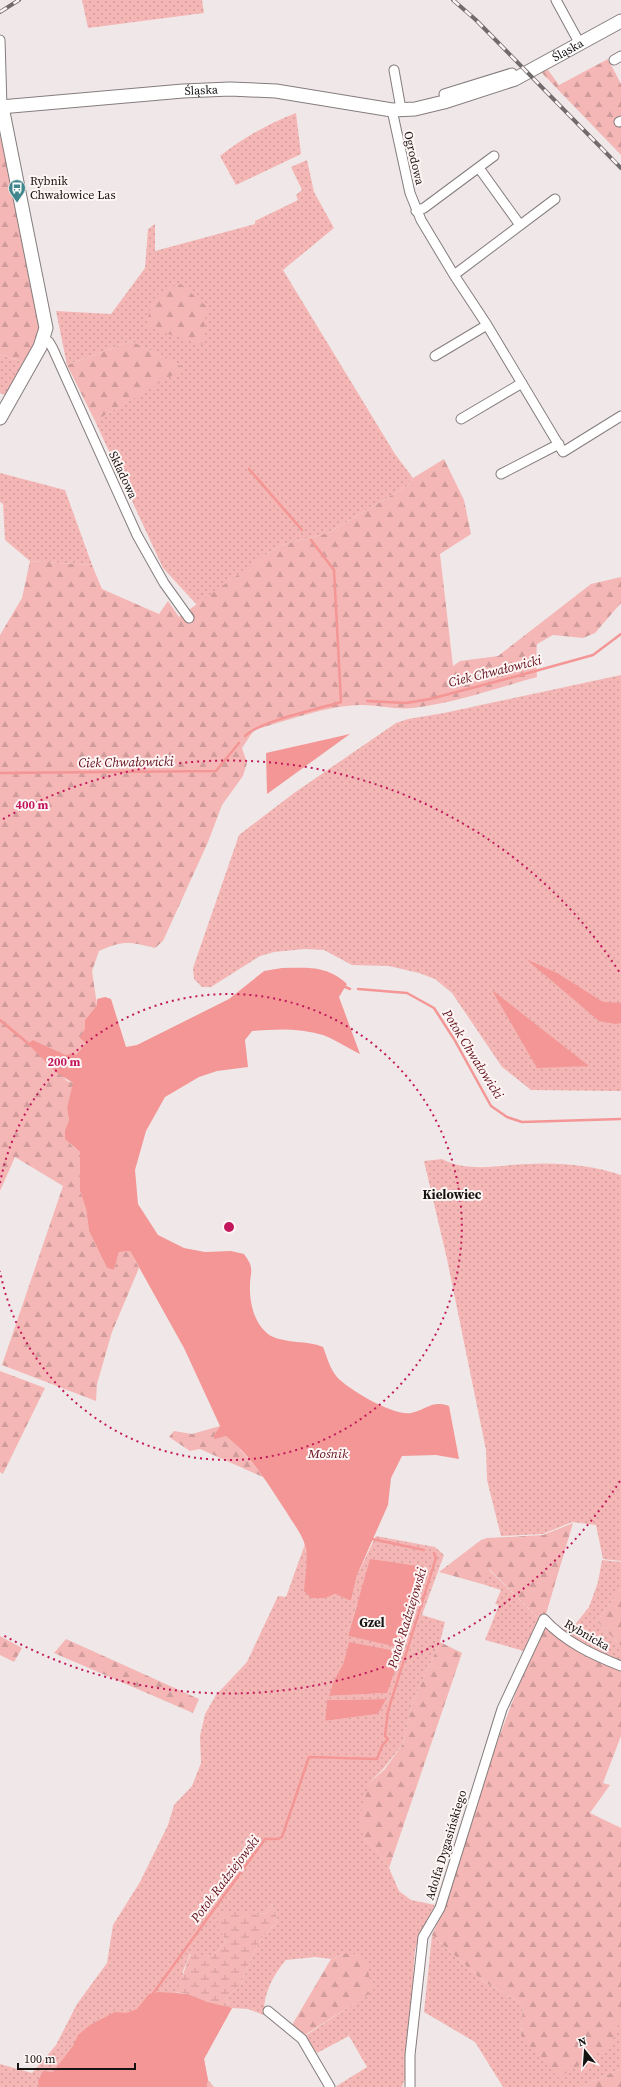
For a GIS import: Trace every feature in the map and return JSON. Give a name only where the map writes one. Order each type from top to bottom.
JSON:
[{"type":"street","points":[[556,0],[580,44]]},
{"type":"street","name":"Śląska","points":[[1,107],[177,91],[235,89],[276,91],[397,109],[436,105],[515,79],[621,21]]},
{"type":"street","points":[[0,40],[1,107],[46,328],[44,338],[0,418]]},
{"type":"street","points":[[394,70],[397,109]]},
{"type":"street","points":[[444,94],[512,73],[515,79]]},
{"type":"street","name":"Ogrodowa","points":[[397,109],[407,182],[416,211],[559,444]]},
{"type":"street","points":[[416,211],[424,208],[494,156]]},
{"type":"street","points":[[479,168],[520,224]]},
{"type":"street","points":[[454,275],[555,199]]},
{"type":"street","points":[[435,356],[487,325]]},
{"type":"street","name":"Składowa","points":[[44,338],[49,342],[53,349],[107,470],[153,566],[189,618]]},
{"type":"street","points":[[461,419],[522,382]]},
{"type":"street","points":[[502,474],[559,444],[563,452],[621,416]]},
{"type":"street","name":"Rybnicka","points":[[544,1619],[564,1638],[600,1658],[621,1666]]},
{"type":"street","name":"Adolfa Dygasińskiego","points":[[410,2087],[410,2055],[423,1937],[440,1908],[502,1709],[544,1619]]},
{"type":"street","points":[[268,2011],[302,2039],[330,2087]]},
{"type":"green space","points":[[82,0],[202,0],[204,13],[88,28]]},
{"type":"green space","points":[[608,59],[621,84],[621,155],[541,72],[548,70],[559,85]]},
{"type":"green space","points":[[296,113],[301,154],[236,185],[220,156],[256,132]]},
{"type":"green space","points":[[0,135],[33,280],[41,332],[25,363],[0,354]]},
{"type":"green space","points":[[307,160],[314,192],[334,228],[283,270],[395,454],[413,478],[407,486],[328,533],[278,546],[197,605],[163,568],[95,421],[184,368],[131,341],[67,365],[56,311],[111,314],[145,268],[148,229],[155,224],[155,251],[255,224],[255,221],[298,200],[296,195],[302,190],[291,167]]},
{"type":"green space","points":[[181,284],[207,307],[202,345],[147,327],[150,310],[155,298],[164,290]]},
{"type":"green space","points":[[131,341],[185,368],[95,421],[67,365]]},
{"type":"green space","points":[[0,354],[25,363],[10,397],[0,393]]},
{"type":"green space","points":[[444,459],[464,500],[471,534],[440,554],[453,666],[460,661],[498,656],[591,584],[621,577],[621,603],[595,633],[583,638],[553,635],[537,644],[537,677],[460,699],[429,706],[394,708],[368,705],[349,706],[308,714],[254,730],[242,748],[247,763],[243,776],[222,805],[208,842],[163,941],[155,948],[127,943],[115,945],[99,951],[92,971],[97,1005],[85,1020],[85,1028],[83,1032],[86,1043],[76,1055],[73,1053],[66,1055],[33,1040],[67,1081],[74,1083],[67,1108],[69,1120],[65,1130],[71,1145],[80,1152],[80,1191],[86,1209],[89,1231],[107,1268],[114,1270],[119,1252],[130,1251],[139,1268],[112,1332],[97,1384],[96,1401],[2,1365],[63,1186],[15,1157],[0,1191],[0,635],[22,598],[30,561],[92,565],[102,589],[159,614],[168,601],[179,617],[278,546],[328,533],[407,486],[413,478]]},
{"type":"green space","points":[[0,473],[65,490],[92,565],[30,561],[5,540],[3,504],[0,502]]},
{"type":"green space","points":[[621,675],[621,1091],[531,1090],[502,1067],[452,993],[435,979],[419,973],[389,966],[352,965],[324,950],[305,949],[274,952],[260,956],[211,987],[202,987],[194,979],[193,968],[239,835],[294,793],[396,723],[408,719],[444,713]]},
{"type":"green space","points":[[442,1159],[462,1166],[473,1167],[538,1163],[574,1165],[621,1175],[621,1561],[603,1559],[596,1525],[572,1522],[543,1534],[501,1536],[487,1480],[486,1450],[447,1259],[424,1161]]},
{"type":"green space","points":[[0,1371],[45,1388],[3,1474],[0,1472]]},
{"type":"green space","points":[[220,1426],[214,1435],[214,1438],[226,1436],[234,1442],[265,1478],[200,1449],[190,1451],[169,1437],[174,1431],[192,1434]]},
{"type":"green space","points":[[573,1523],[546,1614],[539,1619],[489,1569],[482,1584],[439,1572],[481,1540],[487,1538],[543,1535]]},
{"type":"green space","points":[[376,1536],[435,1547],[444,1555],[422,1615],[445,1622],[440,1642],[412,1704],[403,1744],[383,1769],[369,1783],[364,1839],[378,1852],[389,1868],[399,1891],[411,1900],[435,1905],[421,1932],[415,1950],[406,2076],[402,2087],[335,2087],[367,2067],[349,2036],[317,2053],[305,2036],[371,1992],[343,1954],[331,1959],[315,1957],[286,1960],[273,1978],[267,1992],[264,2015],[248,2009],[232,2008],[204,2059],[208,2080],[214,2087],[0,2087],[0,2064],[32,2073],[56,2045],[77,2004],[107,1963],[113,1925],[140,1882],[168,1825],[174,1805],[192,1786],[201,1763],[200,1736],[205,1714],[216,1695],[247,1662],[278,1596],[286,1597],[305,1544],[306,1553],[326,1598],[335,1594],[351,1601],[357,1575]],"holes":[[[357,1603],[401,1647],[348,1636]],[[349,1642],[387,1693],[329,1696],[333,1682],[343,1664]],[[385,1699],[378,1714],[325,1721],[327,1700]],[[272,1904],[278,1921],[263,1936],[253,1954],[241,1984],[225,1999],[231,2007],[175,1992],[182,1983],[183,1971],[190,1954],[206,1958],[218,1951],[226,1941],[223,1935],[257,1915],[266,1913]]]},
{"type":"green space","points":[[602,1560],[621,1562],[621,1589],[597,1621],[621,1646],[621,1671],[581,1652],[545,1626],[546,1614],[558,1627],[570,1631],[589,1607],[598,1582]]},
{"type":"green space","points":[[488,1569],[539,1619],[524,1651],[485,1640],[499,1605],[495,1604],[501,1590],[482,1584]]},
{"type":"green space","points":[[621,1589],[621,1646],[597,1621]]},
{"type":"green space","points":[[545,1626],[581,1652],[621,1671],[621,1736],[603,1783],[610,1785],[590,1813],[621,1828],[621,2021],[611,2045],[558,2078],[521,2036],[523,2004],[483,1981],[432,1935],[440,1917],[493,1753],[531,1653]]},
{"type":"green space","points":[[0,1636],[22,1648],[14,1662],[0,1655]]},
{"type":"green space","points":[[66,1639],[199,1699],[193,1713],[54,1653]]},
{"type":"green space","points":[[440,1642],[462,1653],[389,1868],[378,1852],[364,1839],[359,1821],[369,1783],[384,1770],[403,1744],[412,1704]]},
{"type":"green space","points":[[272,1904],[278,1921],[263,1936],[253,1954],[241,1984],[225,1999],[232,2008],[207,2002],[188,1994],[175,1992],[192,1952],[206,1958],[218,1951],[226,1941],[223,1935],[215,1927],[224,1913],[238,1911],[257,1915],[266,1913]]},
{"type":"green space","points":[[432,1935],[483,1981],[523,2004],[521,2036],[621,2021],[621,2069],[580,2087],[503,2087],[475,2042],[424,2012]]},
{"type":"green space","points":[[343,1954],[360,1954],[367,1965],[372,1992],[305,2035],[292,2025],[331,1959]]},
{"type":"green space","points":[[621,2069],[621,2087],[580,2087]]},
{"type":"water","points":[[350,734],[267,794],[266,753]]},
{"type":"water","points":[[526,959],[557,973],[603,1002],[621,1003],[621,1023],[616,1024],[599,1021]]},
{"type":"water","name":"Mośnik","points":[[282,968],[316,969],[332,973],[347,984],[339,997],[360,1054],[328,1037],[306,1031],[252,1031],[245,1040],[248,1067],[217,1071],[199,1077],[165,1097],[146,1131],[135,1170],[138,1204],[158,1235],[184,1248],[205,1252],[231,1251],[244,1254],[251,1266],[250,1298],[254,1313],[260,1326],[265,1332],[277,1338],[310,1343],[323,1347],[332,1370],[337,1377],[351,1389],[372,1401],[403,1413],[416,1412],[438,1404],[449,1406],[459,1459],[436,1455],[402,1456],[391,1478],[388,1505],[357,1575],[351,1601],[335,1594],[326,1598],[311,1598],[304,1591],[307,1556],[302,1537],[267,1482],[244,1453],[226,1436],[214,1439],[214,1435],[220,1426],[184,1348],[130,1251],[119,1252],[114,1270],[107,1268],[89,1231],[86,1209],[80,1191],[80,1152],[65,1139],[65,1130],[69,1120],[67,1108],[73,1083],[56,1072],[28,1044],[33,1040],[66,1055],[73,1053],[76,1055],[86,1043],[80,1038],[85,1028],[85,1020],[97,1005],[97,999],[105,997],[111,999],[126,1047],[137,1045],[229,999],[264,971]]},
{"type":"water","points":[[492,990],[589,1066],[537,1068]]},
{"type":"water","points":[[370,1559],[424,1567],[402,1648],[348,1636]]},
{"type":"water","points":[[349,1642],[401,1652],[387,1693],[329,1696],[333,1682],[343,1664]]},
{"type":"water","points":[[386,1699],[378,1714],[325,1721],[327,1700]]},
{"type":"water","points":[[159,1992],[188,1994],[207,2002],[232,2008],[204,2059],[208,2080],[206,2087],[39,2087],[38,2081],[43,2071],[53,2072],[73,2046],[78,2035],[90,2025],[115,2012],[126,2013],[137,2009],[149,1994]]},
{"type":"waterway","points":[[249,469],[302,530]]},
{"type":"waterway","points":[[245,736],[263,725],[276,720],[341,702],[334,570],[311,540]]},
{"type":"waterway","name":"Ciek Chwałowicki","points":[[367,701],[406,703],[430,699],[521,675],[593,655],[621,634]]},
{"type":"waterway","name":"Ciek Chwałowicki","points":[[0,773],[216,771],[239,743]]},
{"type":"waterway","name":"Potok Chwałowicki","points":[[343,986],[350,989]]},
{"type":"waterway","name":"Potok Chwałowicki","points":[[358,989],[407,993],[434,1008],[454,1039],[491,1106],[507,1117],[522,1122],[621,1119]]},
{"type":"waterway","name":"Potok Radziejowski","points":[[0,1020],[30,1045]]},
{"type":"waterway","name":"Potok Radziejowski","points":[[372,1539],[424,1550]]},
{"type":"waterway","name":"Potok Radziejowski","points":[[152,1995],[265,1839],[278,1839],[282,1837],[309,1757],[377,1759],[382,1746],[388,1739],[385,1736],[388,1711],[436,1558],[434,1553]]},
{"type":"railway","points":[[0,12],[19,0]]},
{"type":"railway","points":[[453,0],[476,20],[621,168]]},
{"type":"place","name":"Rybnik Chwałowice Las","points":[[17,203]]},
{"type":"district","name":"Kielowiec","points":[[452,1194]]},
{"type":"district","name":"Gzel","points":[[372,1622]]}]
